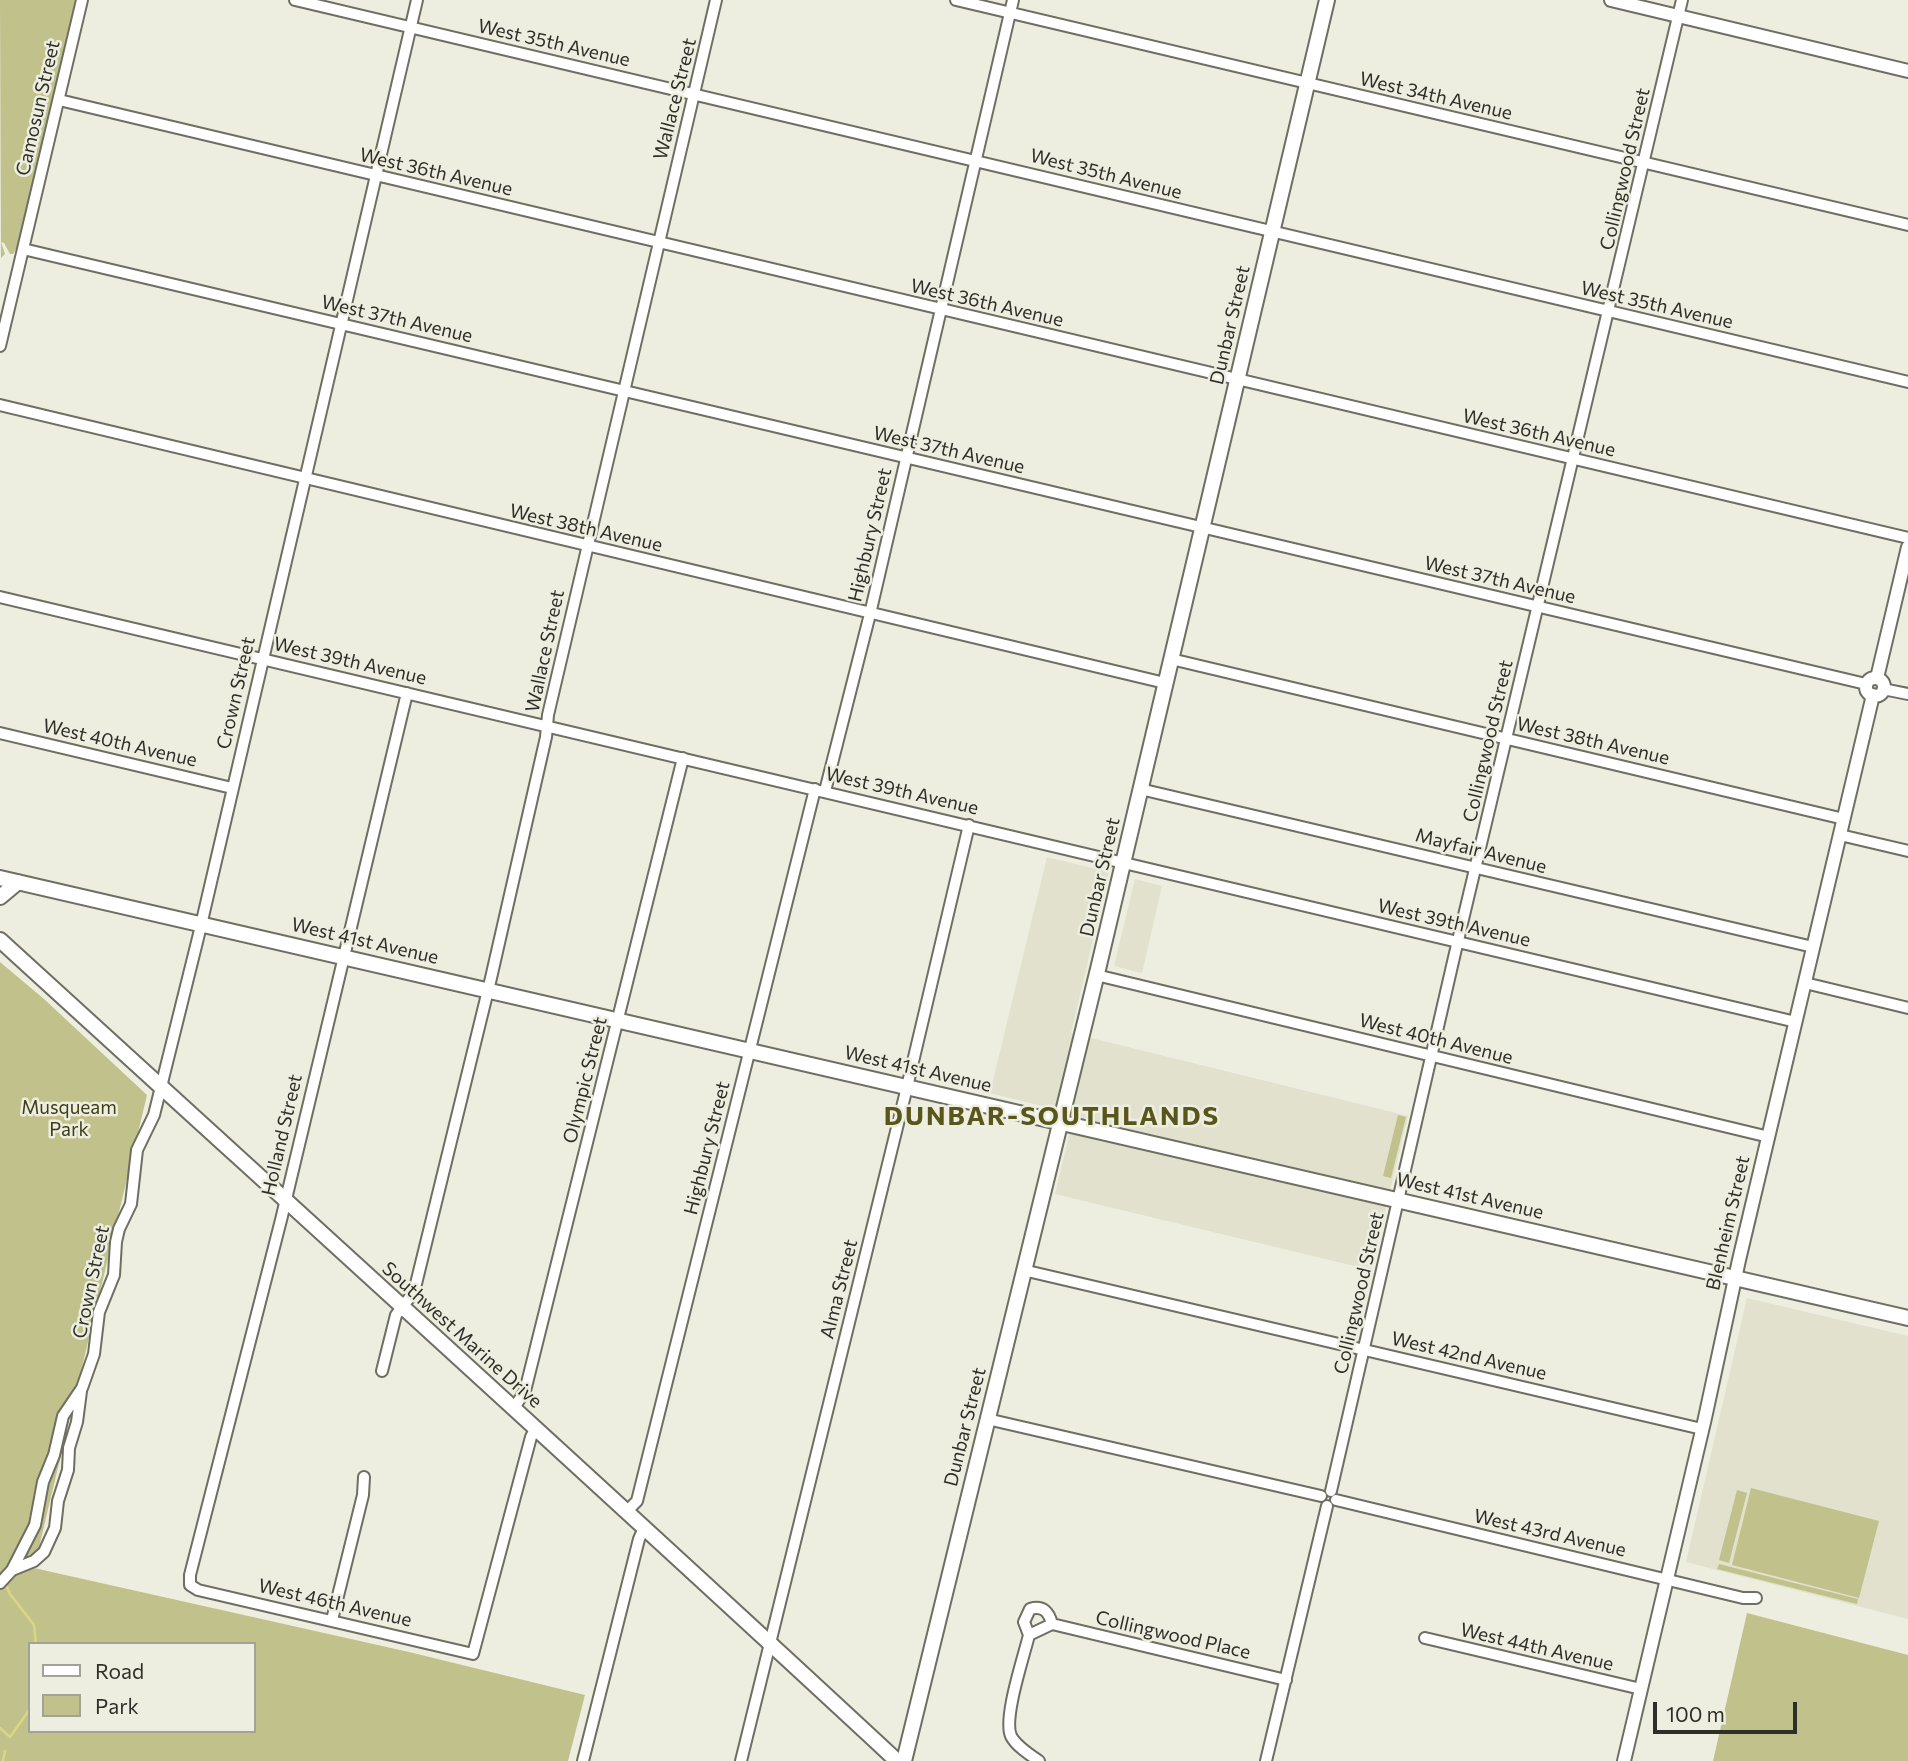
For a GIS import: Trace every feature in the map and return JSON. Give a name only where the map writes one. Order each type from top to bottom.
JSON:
[{"type":"main road","name":"Dunbar Street","points":[[904,1761],[1097,975],[1327,0]]},
{"type":"main road","name":"West 41st Avenue","points":[[0,877],[1908,1318]]},
{"type":"main road","points":[[0,897],[18,881]]},
{"type":"main road","name":"Southwest Marine Drive","points":[[0,940],[627,1511],[897,1761]]},
{"type":"street","name":"Camosun Street","points":[[0,346],[82,0]]},
{"type":"street","name":"West 35th Avenue","points":[[295,0],[1908,382]]},
{"type":"street","name":"Crown Street","points":[[12,1570],[34,1561],[44,1552],[55,1528],[58,1501],[68,1470],[69,1448],[77,1422],[82,1388],[94,1354],[99,1312],[114,1275],[118,1229],[131,1204],[138,1150],[154,1115],[201,923],[417,0]]},
{"type":"street","name":"Wallace Street","points":[[382,1371],[396,1315],[414,1292],[488,990],[587,546],[716,0]]},
{"type":"street","name":"West 34th Avenue","points":[[957,0],[1908,225]]},
{"type":"street","name":"Highbury Street","points":[[627,1511],[637,1501],[750,1050],[870,614],[1013,0]]},
{"type":"street","points":[[1611,0],[1908,71]]},
{"type":"street","name":"Collingwood Street","points":[[1266,1761],[1682,0]]},
{"type":"street","name":"West 36th Avenue","points":[[59,100],[1908,538]]},
{"type":"street","name":"West 37th Avenue","points":[[23,249],[1908,694]]},
{"type":"street","name":"West 38th Avenue","points":[[0,405],[1165,683]]},
{"type":"street","name":"Blenheim Street","points":[[1624,1761],[1702,1429],[1734,1279],[1908,547]]},
{"type":"street","name":"West 39th Avenue","points":[[0,597],[1796,1022]]},
{"type":"street","name":"West 38th Avenue","points":[[1171,659],[1844,819]]},
{"type":"street","name":"Holland Street","points":[[190,1585],[190,1574],[285,1202],[407,693]]},
{"type":"street","name":"West 40th Avenue","points":[[0,733],[232,788]]},
{"type":"street","name":"Olympic Street","points":[[514,1408],[525,1391],[683,758]]},
{"type":"street","name":"Mayfair Avenue","points":[[1140,789],[1813,947]]},
{"type":"street","name":"Alma Street","points":[[741,1761],[969,825]]},
{"type":"street","points":[[1840,835],[1908,851]]},
{"type":"street","name":"West 40th Avenue","points":[[1097,975],[1769,1137]]},
{"type":"street","points":[[1805,983],[1908,1008]]},
{"type":"street","name":"West 42nd Avenue","points":[[1023,1270],[1702,1429]]},
{"type":"street","name":"Crown Street","points":[[0,1583],[12,1570],[34,1525],[43,1482],[54,1455],[63,1416],[82,1388]]},
{"type":"street","name":"West 43rd Avenue","points":[[986,1419],[1743,1598],[1756,1598]]},
{"type":"street","name":"West 46th Avenue","points":[[190,1585],[198,1590],[473,1654],[531,1437],[536,1428]]},
{"type":"street","points":[[332,1620],[363,1495],[364,1477]]},
{"type":"street","points":[[583,1761],[639,1539],[645,1528]]},
{"type":"street","name":"Collingwood Place","points":[[1039,1761],[1011,1737],[1008,1719],[1029,1634],[1024,1622],[1030,1609],[1044,1609],[1050,1615],[1052,1624],[1286,1680]]},
{"type":"street","points":[[1029,1634],[1052,1624]]},
{"type":"street","name":"West 44th Avenue","points":[[1425,1638],[1642,1689]]},
{"type":"shaded area","points":[[1047,857],[1109,872],[1071,1033],[1408,1116],[1371,1270],[1055,1194],[1074,1114],[990,1093]]},
{"type":"shaded area","points":[[1135,879],[1162,886],[1142,973],[1114,966]]},
{"type":"shaded area","points":[[1747,1298],[1908,1336],[1908,1619],[1686,1562]]},
{"type":"green space","points":[[0,0],[75,0],[62,56],[62,74],[19,244],[13,254],[10,254],[1,242],[5,254],[1,258]]},
{"type":"green space","name":"Musqueam Park","points":[[0,962],[147,1095],[34,1568],[409,1652],[585,1695],[568,1761],[0,1761]]},
{"type":"green space","points":[[1398,1115],[1406,1117],[1391,1178],[1383,1176]]},
{"type":"green space","points":[[1751,1488],[1879,1521],[1859,1598],[1732,1565]]},
{"type":"green space","points":[[1737,1490],[1747,1493],[1729,1563],[1719,1560]]},
{"type":"green space","points":[[1719,1564],[1858,1599],[1857,1604],[1717,1569]]},
{"type":"green space","points":[[1747,1613],[1908,1655],[1908,1761],[1713,1761]]},
{"type":"waterway","points":[[5,1583],[10,1594],[34,1625],[36,1642]]},
{"type":"waterway","points":[[0,1728],[10,1737],[28,1712]]},
{"type":"waterway","points":[[3,1761],[5,1751]]},
{"type":"district","name":"DUNBAR-SOUTHLANDS","points":[[1052,1116]]}]
